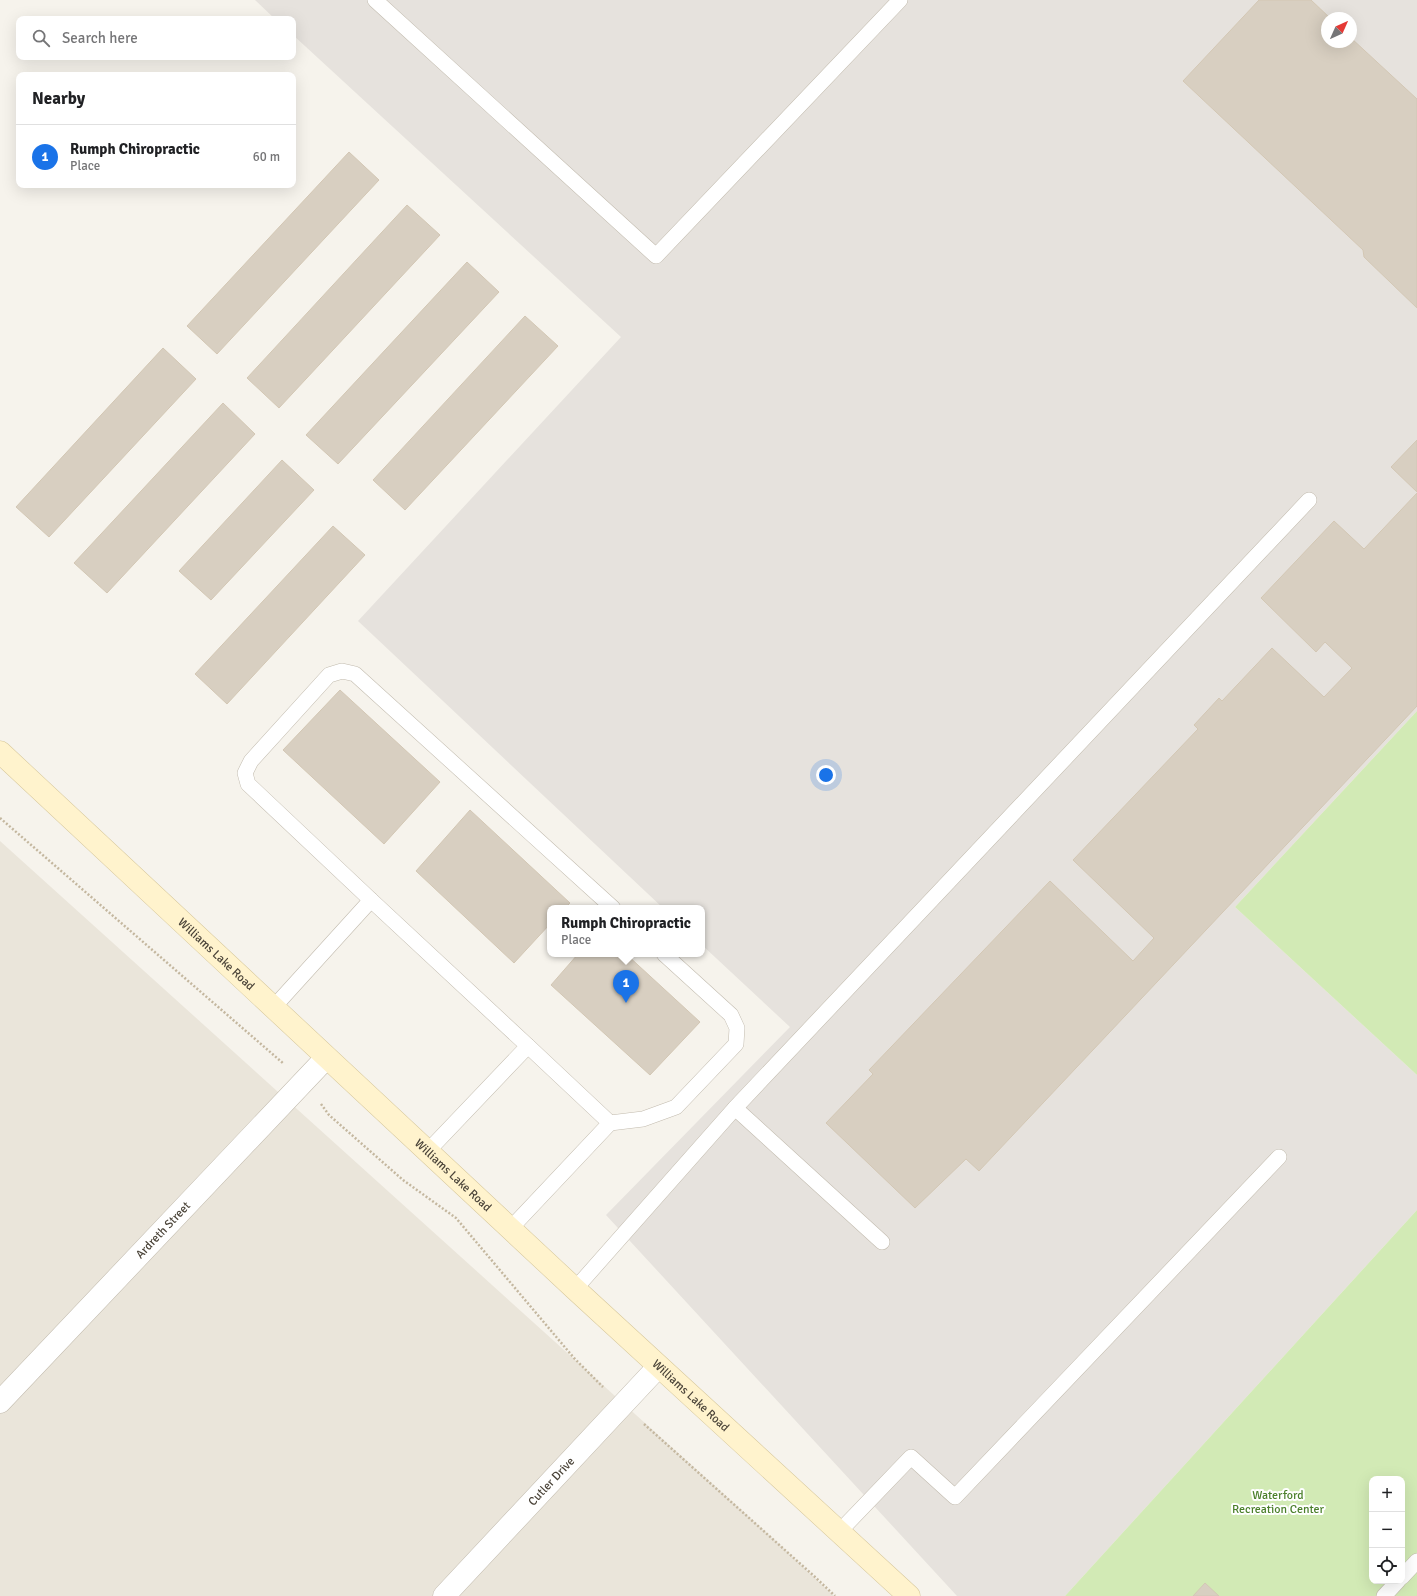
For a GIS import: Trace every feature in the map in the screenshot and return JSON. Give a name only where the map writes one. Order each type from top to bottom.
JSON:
[{"type":"main road","name":"Williams Lake Road","points":[[1,755],[658,1367],[909,1596]]},
{"type":"street","name":"Ardreth Street","points":[[0,1402],[326,1058]]},
{"type":"street","name":"Cutler Drive","points":[[444,1596],[658,1367]]},
{"type":"lane","points":[[375,0],[656,256],[900,0]]},
{"type":"lane","points":[[575,1289],[735,1108],[1309,500]]},
{"type":"lane","points":[[610,905],[355,674],[342,671],[329,676],[251,761],[245,773],[248,784],[610,1123]]},
{"type":"lane","points":[[273,1008],[371,900]]},
{"type":"lane","points":[[510,1229],[610,1123],[643,1119],[676,1107],[736,1044],[737,1028],[731,1015],[667,957]]},
{"type":"lane","points":[[427,1152],[528,1046]]},
{"type":"lane","points":[[735,1108],[882,1242]]},
{"type":"lane","points":[[839,1532],[911,1457],[955,1497],[1279,1157]]},
{"type":"lane","points":[[1405,1574],[1417,1560]]},
{"type":"lane","points":[[1384,1596],[1395,1584]]},
{"type":"path","points":[[0,818],[304,1081],[329,1114],[403,1180],[456,1218],[574,1358],[622,1405],[804,1566],[835,1596]]},
{"type":"shaded area","points":[[255,0],[1417,0],[1417,711],[1235,907],[1417,1075],[1417,1210],[1065,1596],[957,1596],[606,1215],[790,1027],[705,948],[705,905],[660,905],[358,621],[621,337],[296,38],[296,16],[272,16]]},
{"type":"shaded area","points":[[0,841],[778,1543],[834,1596],[0,1596]]},
{"type":"green space","points":[[1417,711],[1417,1075],[1235,907]]},
{"type":"green space","name":"Waterford Recreation Center","points":[[1417,1210],[1417,1596],[1065,1596]]},
{"type":"building","points":[[1259,0],[1311,0],[1324,12],[1321,12],[1321,48],[1357,48],[1357,44],[1417,99],[1417,308],[1364,257],[1363,250],[1183,81]]},
{"type":"building","points":[[349,152],[379,180],[217,354],[187,326]]},
{"type":"building","points":[[407,205],[440,235],[279,408],[247,378]]},
{"type":"building","points":[[467,262],[499,292],[338,464],[306,435]]},
{"type":"building","points":[[525,316],[558,346],[405,510],[373,480]]},
{"type":"building","points":[[163,348],[196,379],[49,537],[16,507]]},
{"type":"building","points":[[223,403],[255,434],[107,593],[74,563]]},
{"type":"building","points":[[1417,440],[1417,492],[1391,467]]},
{"type":"building","points":[[282,460],[314,490],[211,600],[179,571]]},
{"type":"building","points":[[1417,493],[1417,706],[979,1171],[966,1159],[915,1208],[826,1123],[873,1074],[869,1070],[1050,881],[1133,961],[1154,938],[1073,860],[1198,729],[1194,725],[1219,698],[1222,701],[1272,648],[1324,697],[1352,668],[1325,642],[1316,652],[1261,598],[1334,521],[1364,549]]},
{"type":"building","points":[[333,526],[365,555],[227,704],[195,674]]},
{"type":"building","points":[[340,690],[440,782],[384,844],[283,750]]},
{"type":"building","points":[[470,810],[570,903],[568,905],[547,905],[547,927],[514,963],[416,871]]},
{"type":"building","points":[[575,957],[629,957],[700,1022],[650,1075],[551,985]]},
{"type":"building","points":[[1205,1583],[1219,1596],[1193,1596]]},
{"type":"place","name":"Rumph Chiropractic","points":[[626,1003]]}]
